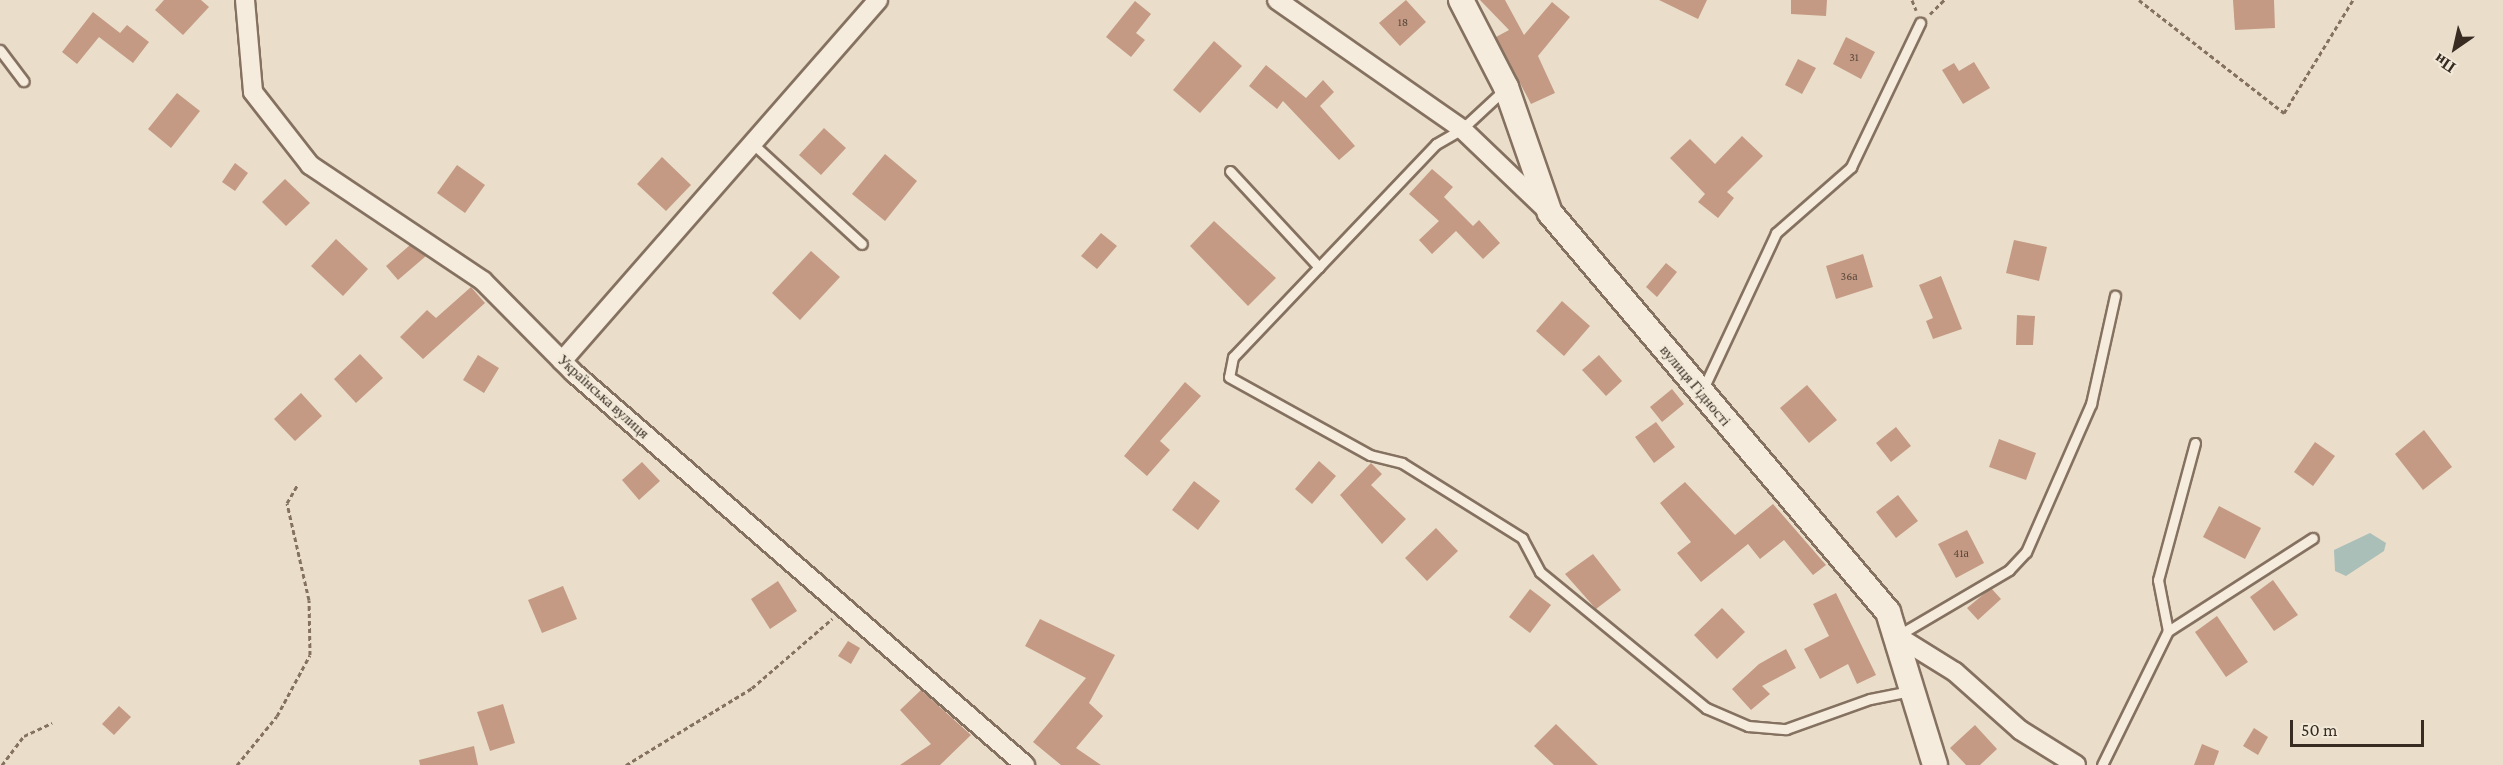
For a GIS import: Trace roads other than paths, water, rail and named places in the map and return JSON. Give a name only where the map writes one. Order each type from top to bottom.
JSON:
[{"type":"street","name":"Українська вулиця","points":[[245,0],[253,92],[271,122],[310,165],[483,281],[562,361],[1025,765]]},
{"type":"street","points":[[562,361],[878,0]]},
{"type":"street","points":[[1277,0],[1461,129],[1550,213]]},
{"type":"street","name":"вулиця Гідності","points":[[1461,0],[1506,87],[1550,213],[1888,612],[1897,636],[1910,691],[1935,765]]},
{"type":"street","points":[[1897,636],[1955,672],[2020,730],[2076,765]]},
{"type":"lane","points":[[1701,394],[1776,233],[1851,167],[1920,23]]},
{"type":"lane","points":[[0,50],[23,81]]},
{"type":"lane","points":[[1506,87],[1461,129],[1436,144],[1233,357],[1229,377],[1370,455],[1402,463],[1522,538],[1540,572],[1706,708],[1748,726],[1786,729],[1870,699],[1910,691]]},
{"type":"lane","points":[[752,143],[862,244]]},
{"type":"lane","points":[[1230,171],[1319,267]]},
{"type":"lane","points":[[1897,636],[2009,570],[2026,552],[2091,404],[2115,296]]},
{"type":"lane","points":[[2168,631],[2158,580],[2195,443]]},
{"type":"lane","points":[[2102,765],[2168,631],[2313,538]]},
{"type":"water","points":[[2370,533],[2386,543],[2384,551],[2346,576],[2335,571],[2334,550]]}]
